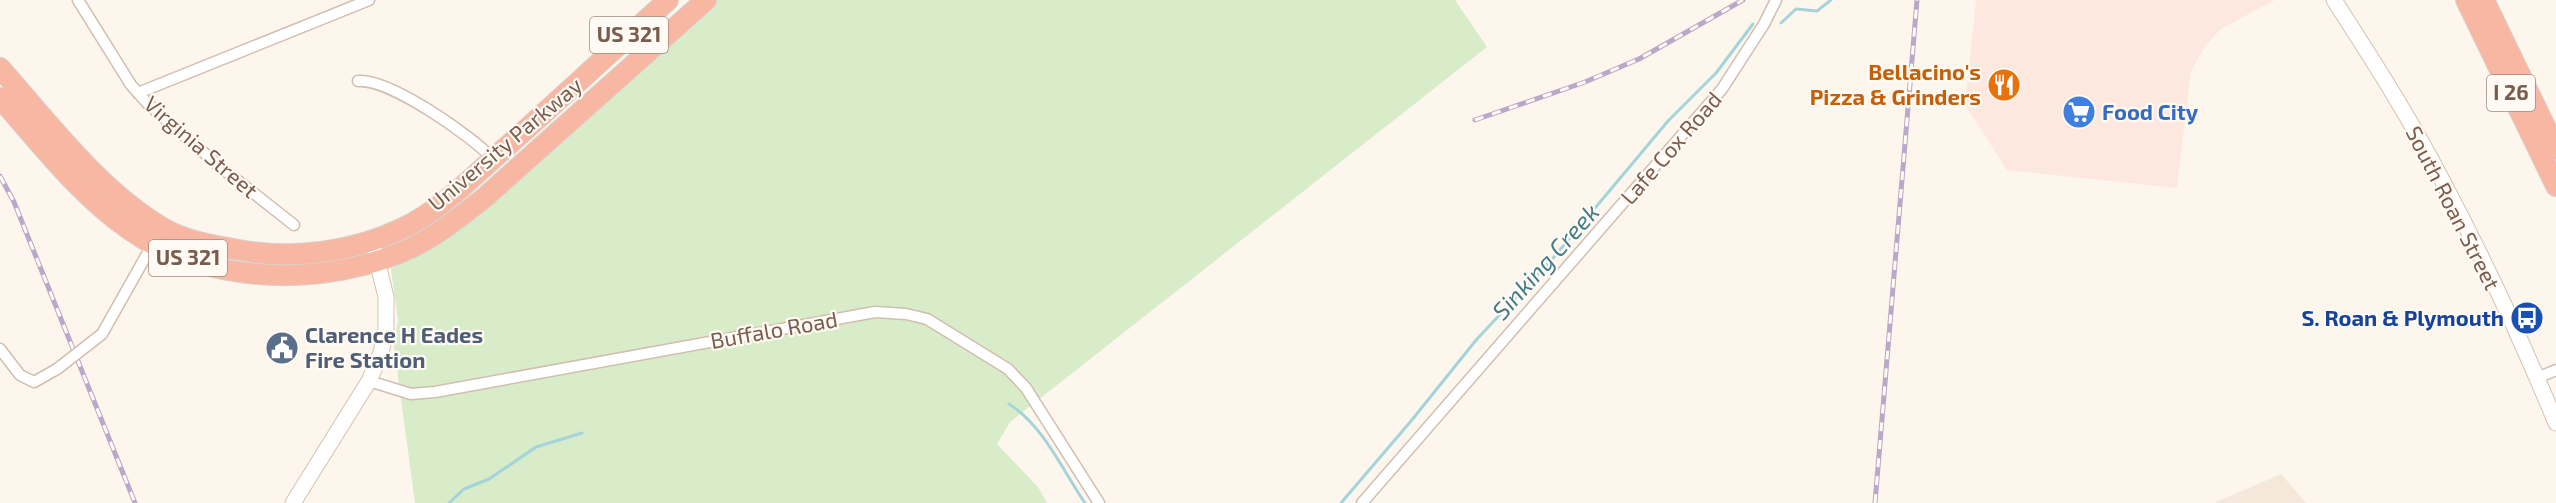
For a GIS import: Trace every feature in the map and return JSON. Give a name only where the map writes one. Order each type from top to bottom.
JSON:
[{"type":"highway","name":"University Parkway","points":[[0,98],[83,192],[132,232],[271,254],[305,254],[338,249],[372,240],[391,234],[423,217],[493,159],[668,0]]},
{"type":"highway","points":[[668,0],[684,20]]},
{"type":"highway","name":"University Parkway","points":[[0,68],[87,166],[158,236],[207,265],[266,275],[302,275],[336,271],[377,261],[412,247],[463,215],[706,0]]},
{"type":"highway","name":"I 26","points":[[2466,0],[2556,186]]},
{"type":"highway","name":"I 26","points":[[2484,0],[2556,149]]},
{"type":"main road","name":"South Roan Street","points":[[2334,0],[2380,71],[2442,179],[2537,378],[2556,423]]},
{"type":"main road","points":[[293,503],[369,381],[381,353],[386,329],[386,297],[372,240]]},
{"type":"street","name":"Virginia Street","points":[[78,0],[138,93],[171,126],[294,225]]},
{"type":"street","points":[[334,0],[339,12]]},
{"type":"street","points":[[138,93],[369,0]]},
{"type":"street","name":"Lafe Cox Road","points":[[1362,503],[1722,89],[1764,24],[1776,0]]},
{"type":"street","points":[[358,81],[372,81],[401,95],[470,137],[493,159]]},
{"type":"street","points":[[0,349],[20,375],[34,382],[57,369],[102,334],[158,236]]},
{"type":"street","name":"Buffalo Road","points":[[369,381],[411,394],[435,392],[875,312],[906,314],[943,327],[1008,369],[1026,388],[1099,503]]},
{"type":"street","points":[[2537,378],[2556,370]]},
{"type":"shaded area","points":[[1976,0],[2275,0],[2221,29],[2206,45],[2191,71],[2177,188],[2007,170],[1965,105]]},
{"type":"shaded area","points":[[2281,474],[2306,503],[2214,503]]},
{"type":"green space","points":[[717,0],[1455,0],[1487,47],[1010,422],[997,444],[1038,487],[1047,503],[415,503],[394,347],[398,320],[391,269],[444,238],[576,126]]},
{"type":"waterway","name":"Sinking Creek","points":[[1781,23],[1796,9],[1817,11],[1831,0]]},
{"type":"waterway","name":"Sinking Creek","points":[[1341,503],[1477,339],[1554,257],[1668,121],[1716,73],[1753,24]]},
{"type":"waterway","points":[[1009,404],[1021,413],[1042,436],[1085,503]]},
{"type":"waterway","points":[[449,503],[464,489],[489,479],[536,447],[582,433]]},
{"type":"railway","points":[[1475,120],[1585,82],[1639,59],[1743,0]]},
{"type":"railway","points":[[1875,503],[1917,0]]},
{"type":"railway","points":[[0,176],[14,202],[135,503]]},
{"type":"place","name":"Bellacino's Pizza & Grinders","points":[[2004,85]]},
{"type":"place","name":"Food City","points":[[2079,112]]},
{"type":"place","name":"S. Roan & Plymouth","points":[[2527,318]]},
{"type":"place","name":"Clarence H Eades Fire Station","points":[[282,348]]}]
